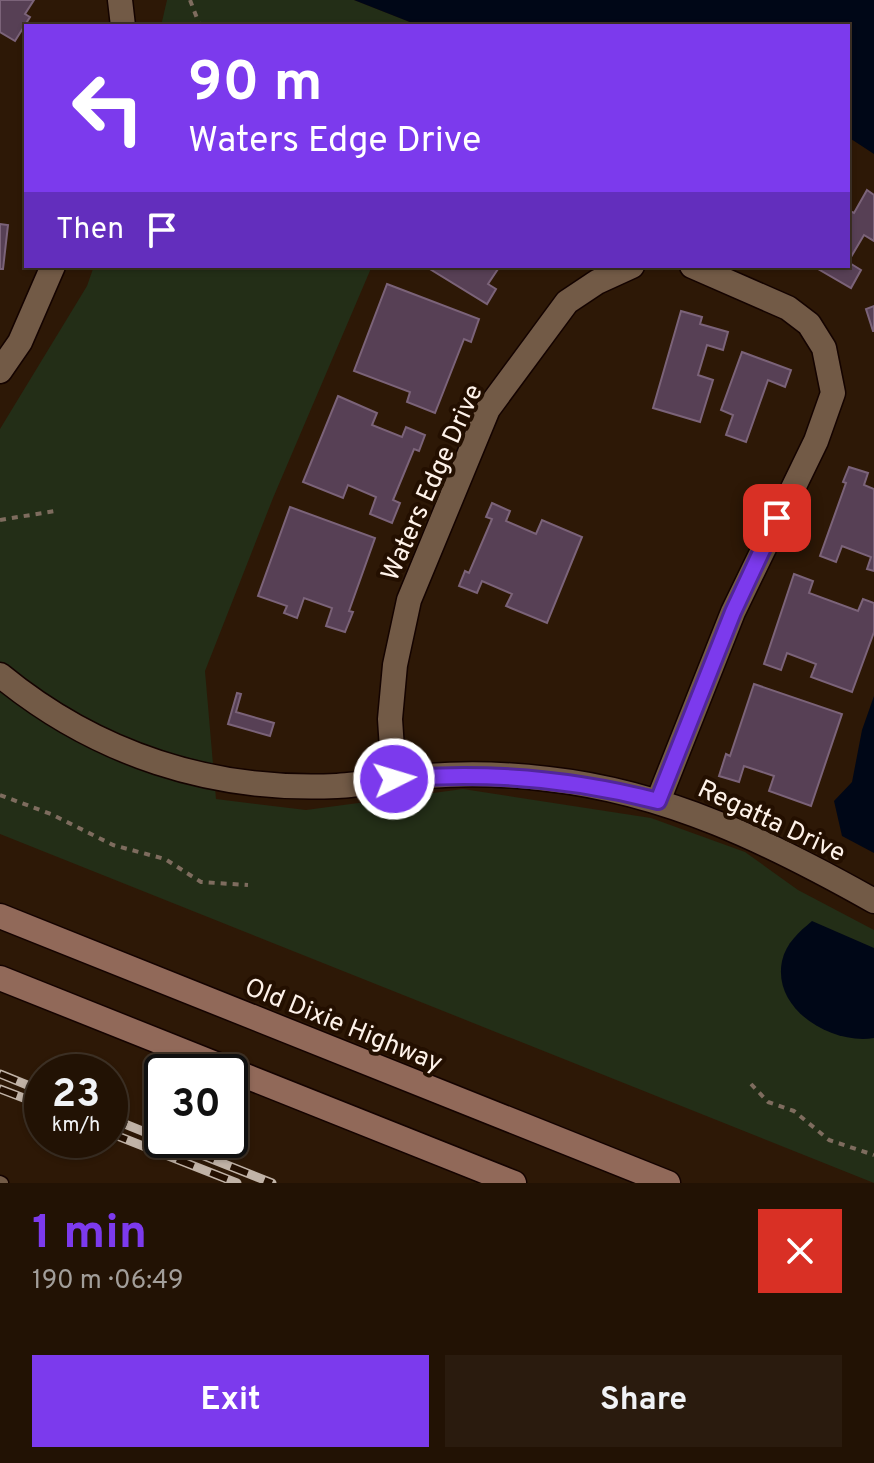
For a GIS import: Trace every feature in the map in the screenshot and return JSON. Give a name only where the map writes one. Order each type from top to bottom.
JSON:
[{"type":"main road","name":"Old Dixie Highway","points":[[0,916],[668,1183]]},
{"type":"main road","points":[[0,978],[514,1183]]},
{"type":"street","points":[[120,0],[123,24]]},
{"type":"street","points":[[0,371],[20,342],[52,268]]},
{"type":"street","name":"Waters Edge Drive","points":[[394,779],[390,719],[395,665],[409,600],[488,409],[567,302],[597,282],[628,268]]},
{"type":"street","points":[[658,801],[733,612],[816,441],[833,393],[824,348],[809,324],[788,308],[697,268]]},
{"type":"street","name":"Regatta Drive","points":[[0,675],[51,713],[98,739],[181,771],[233,782],[286,787],[339,786],[394,779],[485,774],[548,779],[658,801],[736,829],[874,901]]},
{"type":"path","points":[[190,0],[199,24]]},
{"type":"path","points":[[0,520],[55,511]]},
{"type":"path","points":[[0,795],[51,814],[113,845],[165,859],[201,882],[248,885]]},
{"type":"path","points":[[751,1084],[768,1102],[794,1111],[829,1140],[874,1155]]},
{"type":"green space","points":[[167,0],[354,0],[415,24],[161,24]]},
{"type":"green space","points":[[93,268],[371,268],[273,498],[205,671],[216,799],[306,810],[463,789],[651,818],[745,852],[798,890],[874,930],[874,1183],[0,834],[0,429],[87,286]]},
{"type":"water","points":[[354,0],[874,0],[874,154],[850,138],[850,24],[415,24]]},
{"type":"water","points":[[874,696],[874,853],[842,836],[834,801],[852,782],[862,730]]},
{"type":"water","points":[[812,921],[874,948],[874,1038],[858,1039],[824,1030],[796,1009],[786,995],[781,979],[784,955],[794,938]]},
{"type":"building","points":[[0,0],[34,0],[25,14],[30,17],[15,41],[0,32]]},
{"type":"building","points":[[867,190],[874,195],[874,241],[864,235],[850,259],[850,211],[854,213]]},
{"type":"building","points":[[0,224],[8,225],[3,269],[0,269]]},
{"type":"building","points":[[850,263],[861,270],[851,288],[816,268],[850,268]]},
{"type":"building","points":[[428,268],[499,268],[488,284],[496,289],[487,304]]},
{"type":"building","points":[[387,284],[479,319],[471,342],[464,339],[435,413],[407,402],[410,392],[354,371]]},
{"type":"building","points":[[874,306],[874,331],[873,331],[866,309]]},
{"type":"building","points":[[681,311],[702,317],[700,324],[728,332],[723,350],[707,345],[698,375],[713,380],[700,422],[653,408]]},
{"type":"building","points":[[742,352],[791,370],[785,387],[768,380],[746,442],[726,435],[733,415],[721,410]]},
{"type":"building","points":[[338,396],[377,413],[372,425],[402,437],[406,427],[425,435],[419,451],[414,449],[393,500],[400,503],[392,523],[370,514],[376,497],[348,485],[343,498],[303,482]]},
{"type":"building","points":[[849,467],[868,473],[864,485],[874,489],[874,571],[867,569],[871,557],[842,546],[836,562],[820,556]]},
{"type":"building","points":[[492,503],[510,511],[506,521],[536,534],[542,520],[582,537],[547,623],[506,606],[512,594],[482,581],[477,593],[459,586],[465,571],[469,573],[492,519],[486,517]]},
{"type":"building","points":[[290,507],[375,538],[349,611],[353,612],[345,632],[326,626],[332,608],[304,598],[297,618],[284,613],[287,606],[258,596]]},
{"type":"building","points":[[794,574],[813,581],[809,593],[858,611],[863,599],[874,603],[874,632],[852,692],[811,677],[816,664],[787,653],[781,670],[764,664]]},
{"type":"building","points":[[754,684],[842,714],[811,806],[769,791],[774,776],[744,766],[739,782],[719,776],[726,754],[730,756]]},
{"type":"building","points":[[237,693],[241,694],[236,712],[274,723],[270,736],[228,724]]},
{"type":"railway","points":[[0,1074],[24,1084]]},
{"type":"railway","points":[[0,1089],[24,1098]]},
{"type":"railway","points":[[128,1125],[144,1132]]},
{"type":"railway","points":[[128,1140],[237,1183]]},
{"type":"railway","points":[[209,1158],[272,1183]]},
{"type":"route","points":[[394,779],[485,774],[548,779],[611,789],[658,801],[669,780],[733,612],[777,518]]}]
